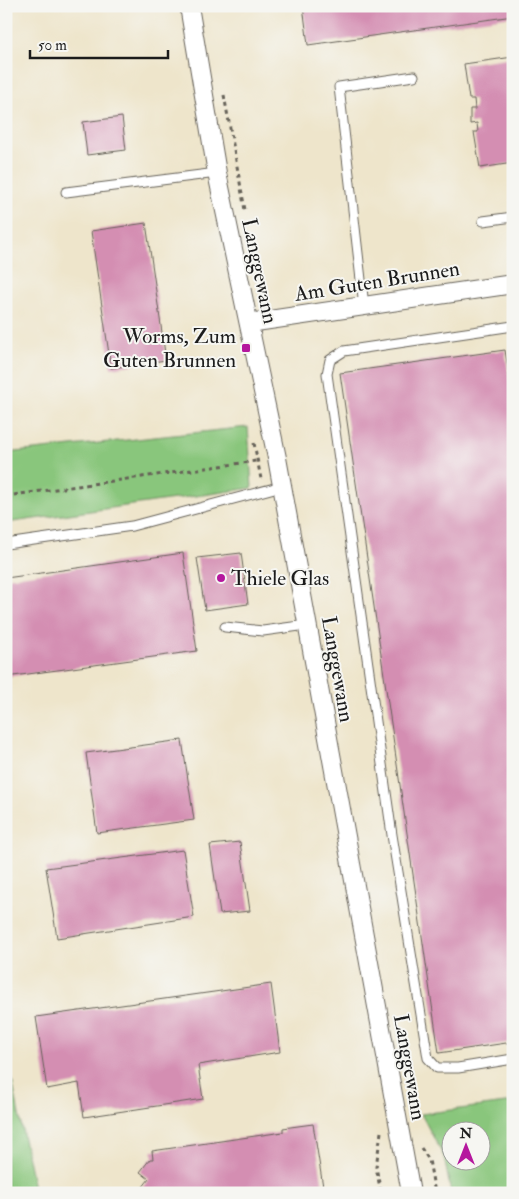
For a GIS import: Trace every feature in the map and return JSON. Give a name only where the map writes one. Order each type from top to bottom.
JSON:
[{"type":"street","name":"Langgewann","points":[[189,6],[216,173],[277,458],[411,1193]]},
{"type":"street","name":"Am Guten Brunnen","points":[[249,324],[513,284]]},
{"type":"lane","points":[[364,306],[339,87],[414,76]]},
{"type":"lane","points":[[66,192],[216,173]]},
{"type":"lane","points":[[483,221],[513,217]]},
{"type":"lane","points":[[513,326],[344,351],[330,360],[326,374],[392,835],[428,1058],[437,1068],[458,1068],[513,1059]]},
{"type":"lane","points":[[6,544],[132,526],[282,486]]},
{"type":"lane","points":[[225,627],[263,631],[307,625]]},
{"type":"path","points":[[6,496],[277,458]]},
{"type":"green space","points":[[248,427],[252,488],[6,523],[6,453]]},
{"type":"green space","points":[[6,1050],[35,1193],[6,1193]]},
{"type":"green space","points":[[513,1102],[513,1193],[451,1193],[447,1172],[492,1172],[492,1122],[442,1122],[442,1153],[421,1114]]},
{"type":"building","points":[[303,6],[513,6],[513,16],[308,45]]},
{"type":"building","points":[[513,57],[513,163],[480,168],[474,132],[478,132],[477,123],[470,124],[470,109],[475,109],[474,99],[469,99],[464,64]]},
{"type":"building","points":[[122,117],[126,150],[87,155],[83,122]]},
{"type":"building","points":[[146,223],[166,360],[111,368],[91,231]]},
{"type":"building","points":[[505,350],[513,402],[513,1042],[439,1053],[340,373]]},
{"type":"building","points":[[183,553],[197,651],[6,677],[6,578]]},
{"type":"building","points":[[241,553],[248,604],[205,610],[197,558]]},
{"type":"building","points":[[182,740],[194,820],[97,833],[86,753]]},
{"type":"building","points":[[240,842],[250,911],[220,914],[210,845]]},
{"type":"building","points":[[183,850],[194,917],[57,938],[46,868]]},
{"type":"building","points":[[271,984],[280,1052],[198,1065],[203,1099],[84,1117],[79,1083],[47,1089],[36,1017]]},
{"type":"building","points":[[313,1124],[324,1193],[148,1193],[142,1188],[149,1179],[140,1172],[150,1159],[153,1159],[152,1151],[283,1132],[283,1128]]},
{"type":"place","name":"Worms, Zum Guten Brunnen","points":[[246,348]]},
{"type":"place","name":"Thiele Glas","points":[[221,578]]}]
